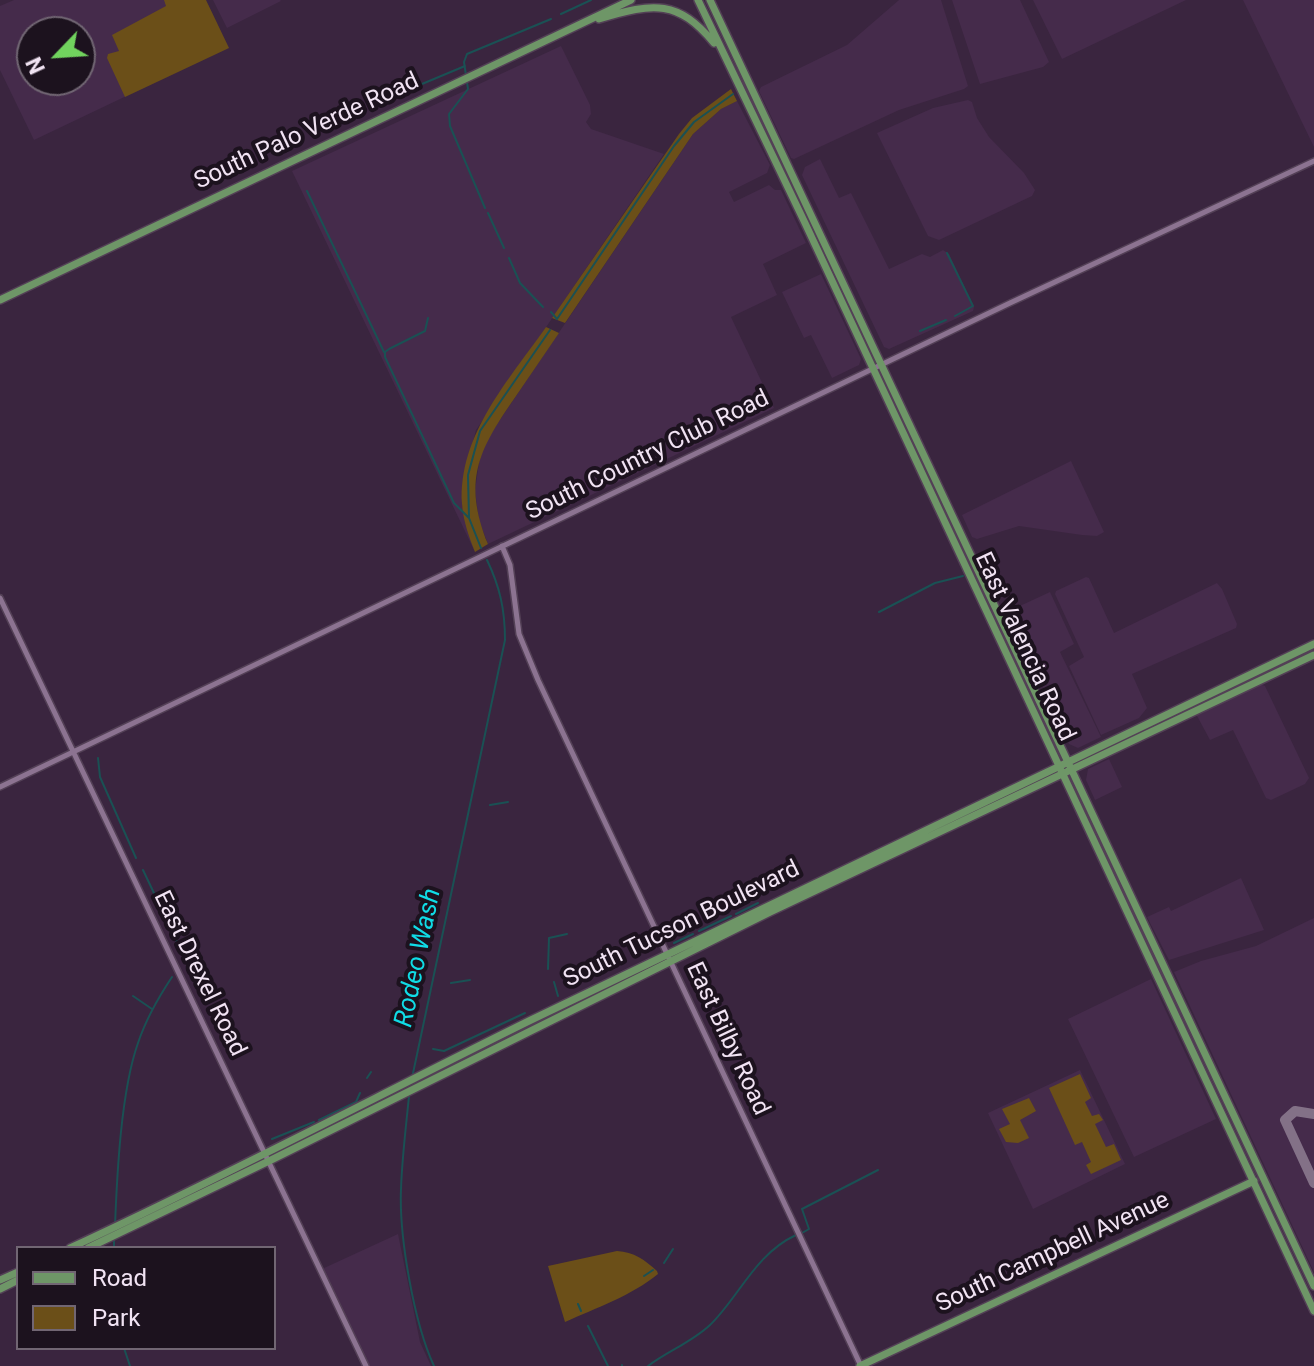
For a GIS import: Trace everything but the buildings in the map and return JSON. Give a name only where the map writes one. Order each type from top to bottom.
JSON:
[{"type":"main road","name":"South Palo Verde Road","points":[[0,300],[631,0]]},
{"type":"main road","name":"East Valencia Road","points":[[698,0],[1314,1311]]},
{"type":"main road","name":"East Valencia Road","points":[[710,0],[1314,1286]]},
{"type":"main road","points":[[570,28],[649,3],[671,3],[691,12],[702,24],[735,76]]},
{"type":"main road","points":[[781,172],[790,168]]},
{"type":"main road","points":[[920,469],[929,465]]},
{"type":"main road","points":[[959,556],[969,551]]},
{"type":"main road","name":"South Tucson Boulevard","points":[[1069,765],[1314,644]]},
{"type":"main road","name":"South Tucson Boulevard","points":[[267,1158],[410,1085],[1060,769],[1314,655]]},
{"type":"main road","points":[[1010,663],[1019,659]]},
{"type":"main road","points":[[1104,866],[1114,861]]},
{"type":"main road","name":"South Tucson Boulevard","points":[[91,1246],[114,1232],[405,1092],[415,1078],[669,958]]},
{"type":"main road","name":"South Campbell Avenue","points":[[861,1366],[1263,1176]]},
{"type":"main road","name":"South Tucson Boulevard","points":[[76,1246],[114,1232]]},
{"type":"main road","points":[[1300,1281],[1309,1276]]},
{"type":"street","name":"South Country Club Road","points":[[0,787],[873,368],[1314,161]]},
{"type":"street","name":"East Bilby Road","points":[[502,546],[510,565],[519,634],[538,680],[861,1366]]},
{"type":"street","name":"East Drexel Road","points":[[0,598],[366,1366]]},
{"type":"shaded area","points":[[14,0],[206,0],[160,80],[34,140],[0,70],[0,6]]},
{"type":"shaded area","points":[[213,0],[280,0],[281,1],[227,28]]},
{"type":"shaded area","points":[[899,0],[941,0],[968,86],[899,110],[791,158],[759,91],[761,87],[847,45]]},
{"type":"shaded area","points":[[952,0],[1020,0],[1049,62],[1043,67],[980,84]]},
{"type":"shaded area","points":[[1033,0],[1186,0],[1062,59]]},
{"type":"shaded area","points":[[1243,0],[1314,0],[1314,147]]},
{"type":"shaded area","points":[[561,46],[590,105],[591,114],[586,122],[591,129],[664,154],[476,430],[463,480],[462,505],[475,552],[292,171]]},
{"type":"shaded area","points":[[968,100],[972,102],[977,118],[989,137],[1024,173],[1035,190],[1032,196],[939,240],[928,236],[877,133],[933,108]]},
{"type":"shaded area","points":[[737,101],[770,165],[767,173],[729,192],[734,202],[769,185],[781,190],[806,243],[763,264],[777,295],[731,317],[774,408],[488,544],[479,521],[475,491],[485,442],[693,134],[721,109]]},
{"type":"shaded area","points":[[820,159],[839,198],[851,193],[889,269],[922,254],[930,257],[943,250],[949,254],[974,307],[973,311],[889,349],[884,347],[802,175],[805,167]]},
{"type":"shaded area","points":[[821,274],[861,359],[859,365],[832,378],[811,335],[804,338],[782,292]]},
{"type":"shaded area","points":[[1071,461],[1104,532],[1097,536],[1082,535],[1019,526],[977,539],[972,537],[962,515]]},
{"type":"shaded area","points":[[1086,577],[1114,633],[1217,583],[1237,624],[1236,628],[1132,674],[1147,708],[1139,718],[1101,735],[1069,666],[1084,657],[1055,594]]},
{"type":"shaded area","points":[[1050,592],[1074,644],[1060,652],[1101,737],[1078,748],[1069,744],[1009,611]]},
{"type":"shaded area","points":[[1260,684],[1265,686],[1309,778],[1305,784],[1271,800],[1266,798],[1233,730],[1210,740],[1196,714]]},
{"type":"shaded area","points":[[1109,759],[1122,787],[1095,800],[1086,780],[1088,769]]},
{"type":"shaded area","points":[[1241,878],[1264,930],[1169,960],[1147,917],[1169,907],[1171,911]]},
{"type":"shaded area","points":[[1314,918],[1314,1272],[1174,972],[1256,946]]},
{"type":"shaded area","points":[[1151,979],[1216,1119],[1134,1157],[1068,1019]]},
{"type":"shaded area","points":[[1080,1070],[1125,1164],[1033,1209],[988,1113]]},
{"type":"shaded area","points":[[398,1234],[420,1342],[431,1366],[368,1366],[322,1269]]},
{"type":"green space","points":[[164,0],[206,0],[229,48],[125,97],[107,58],[108,54],[119,51],[112,35],[166,6]]},
{"type":"green space","points":[[731,89],[737,101],[721,109],[693,134],[565,323],[552,318],[679,134],[692,118]]},
{"type":"green space","points":[[546,327],[559,333],[483,451],[478,467],[476,502],[488,544],[475,552],[462,504],[468,455],[502,388]]},
{"type":"green space","points":[[1080,1074],[1091,1098],[1085,1102],[1092,1116],[1099,1114],[1103,1120],[1095,1124],[1106,1147],[1114,1144],[1121,1160],[1091,1174],[1086,1165],[1091,1162],[1082,1142],[1075,1145],[1049,1088]]},
{"type":"green space","points":[[1029,1098],[1036,1111],[1020,1120],[1029,1138],[1018,1143],[1006,1142],[999,1129],[1010,1124],[1002,1109]]},
{"type":"green space","points":[[617,1251],[639,1257],[658,1274],[625,1295],[565,1322],[548,1266]]},
{"type":"waterway","name":"Rodeo Wash","points":[[561,14],[591,0]]},
{"type":"waterway","name":"Rodeo Wash","points":[[485,208],[450,126],[449,114],[468,89],[464,62],[467,54],[551,19]]},
{"type":"waterway","points":[[422,84],[465,66]]},
{"type":"waterway","points":[[399,95],[411,89]]},
{"type":"waterway","points":[[551,312],[557,319],[674,146],[694,122],[733,94]]},
{"type":"waterway","points":[[307,191],[384,352]]},
{"type":"waterway","name":"Rodeo Wash","points":[[488,213],[504,248]]},
{"type":"waterway","points":[[947,253],[973,306],[955,316]]},
{"type":"waterway","name":"Rodeo Wash","points":[[509,258],[520,283],[543,307]]},
{"type":"waterway","points":[[428,318],[425,331],[389,349],[385,357],[454,503],[469,518]]},
{"type":"waterway","points":[[920,331],[946,320]]},
{"type":"waterway","name":"Rodeo Wash","points":[[481,548],[469,518],[468,475],[480,431],[550,330]]},
{"type":"waterway","name":"Rodeo Wash","points":[[412,1078],[505,640],[501,599],[487,560]]},
{"type":"waterway","points":[[879,612],[935,583],[963,576]]},
{"type":"waterway","points":[[98,758],[100,777],[136,858]]},
{"type":"waterway","points":[[490,805],[508,802]]},
{"type":"waterway","points":[[143,870],[173,933]]},
{"type":"waterway","points":[[736,914],[758,903]]},
{"type":"waterway","points":[[699,931],[731,916]]},
{"type":"waterway","points":[[548,969],[549,938],[567,934]]},
{"type":"waterway","points":[[674,943],[693,934]]},
{"type":"waterway","points":[[175,938],[179,946]]},
{"type":"waterway","points":[[115,1226],[121,1133],[132,1063],[141,1034],[172,977]]},
{"type":"waterway","points":[[451,983],[470,980]]},
{"type":"waterway","points":[[554,982],[558,996]]},
{"type":"waterway","points":[[133,996],[152,1009]]},
{"type":"waterway","points":[[433,1049],[444,1051],[525,1013]]},
{"type":"waterway","points":[[367,1078],[371,1072]]},
{"type":"waterway","points":[[319,1120],[356,1102],[360,1093]]},
{"type":"waterway","name":"Rodeo Wash","points":[[409,1096],[402,1177],[402,1231],[414,1304],[434,1366]]},
{"type":"waterway","points":[[272,1139],[314,1122]]},
{"type":"waterway","points":[[802,1233],[809,1229],[802,1209],[878,1170]]},
{"type":"waterway","points":[[648,1366],[710,1325],[758,1264],[796,1235]]},
{"type":"waterway","points":[[114,1240],[114,1246]]},
{"type":"waterway","points":[[664,1263],[673,1249]]},
{"type":"waterway","points":[[644,1276],[653,1270]]},
{"type":"waterway","points":[[578,1304],[581,1311]]},
{"type":"waterway","points":[[588,1326],[608,1366]]},
{"type":"waterway","points":[[125,1350],[130,1366]]},
{"type":"taxiway","points":[[1314,1114],[1295,1111],[1285,1120],[1314,1183]]}]
